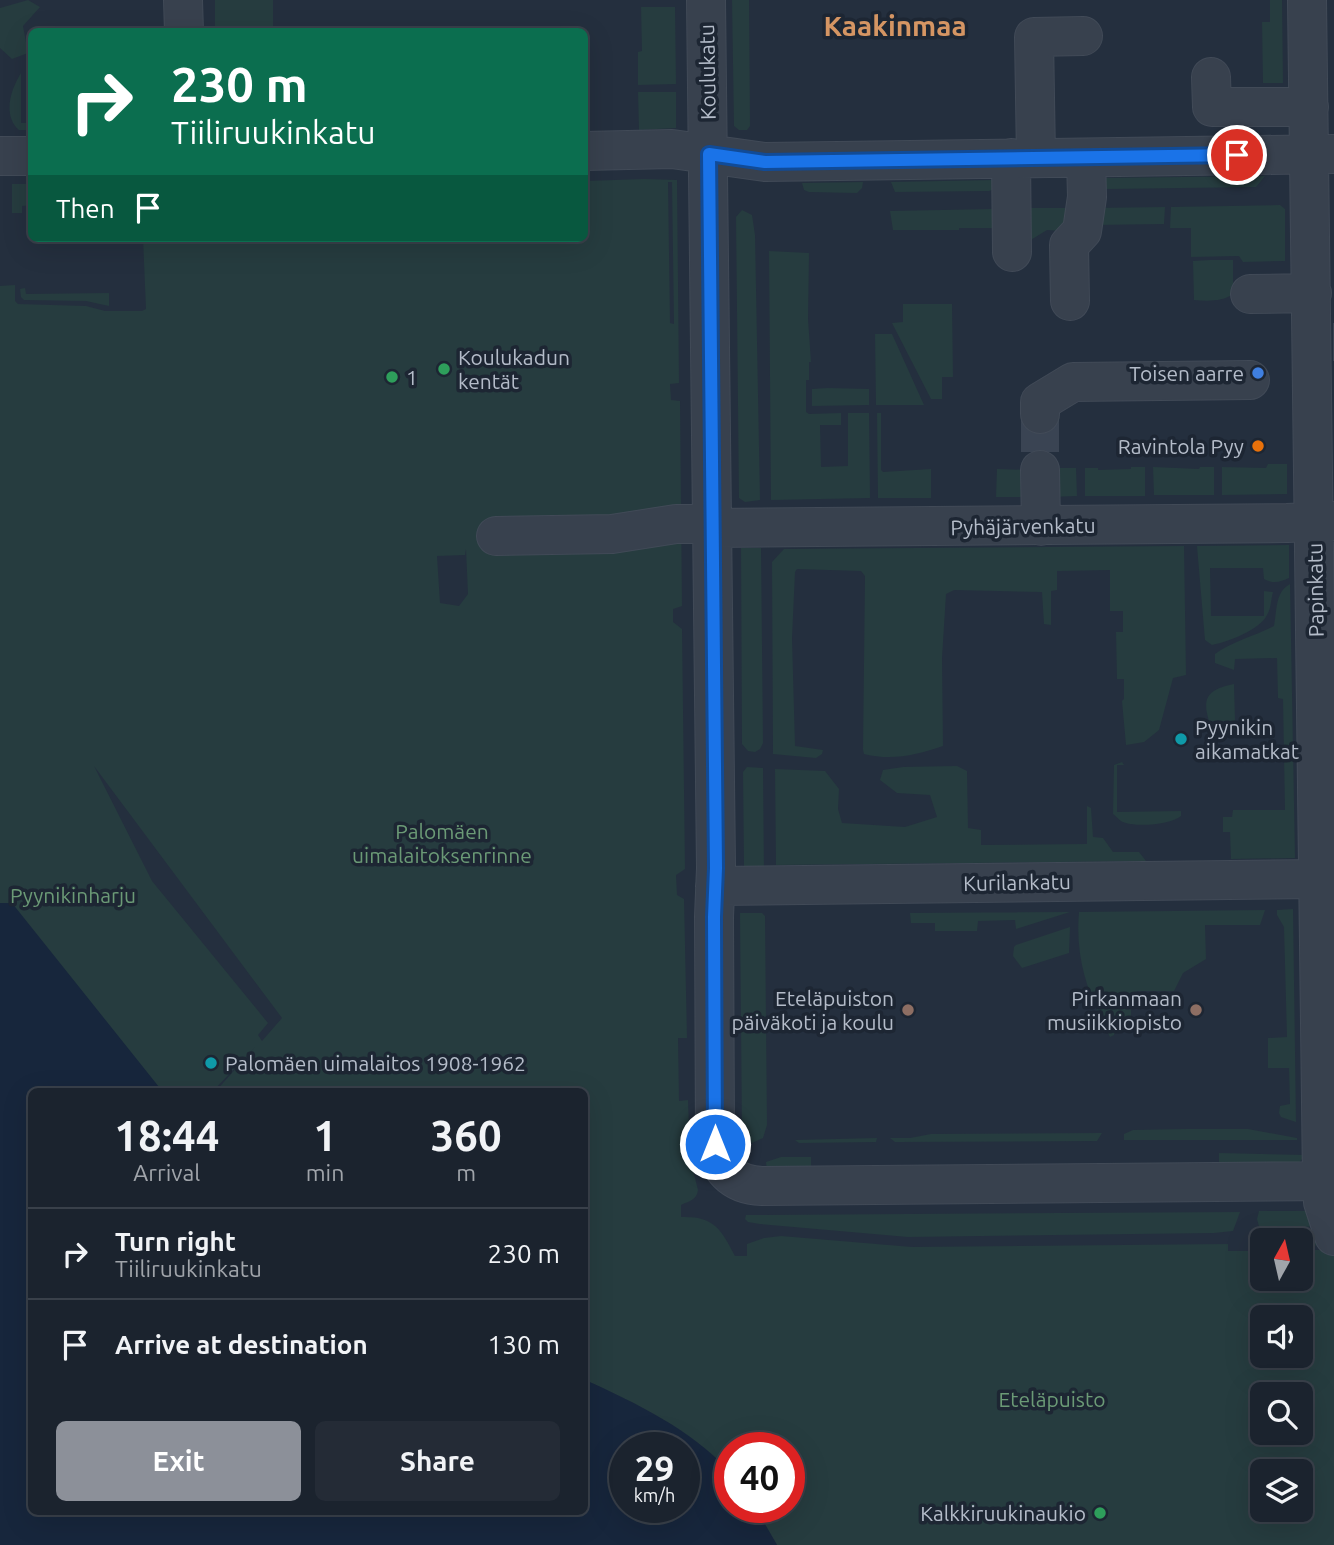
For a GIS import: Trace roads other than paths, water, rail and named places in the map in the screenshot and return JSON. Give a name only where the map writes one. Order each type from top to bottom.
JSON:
[{"type":"street","points":[[183,0],[184,28]]},
{"type":"street","name":"Koulukatu","points":[[706,0],[715,1144],[720,1164],[741,1183],[762,1186],[1328,1181]]},
{"type":"street","name":"Papinkatu","points":[[1307,0],[1309,107],[1322,154],[1312,293],[1323,348],[1324,521],[1318,879],[1328,1181],[1324,1202],[1334,1236]]},
{"type":"street","points":[[1012,252],[1034,37],[1083,36]]},
{"type":"street","points":[[1211,77],[1212,107],[1309,107]]},
{"type":"street","points":[[588,150],[672,149],[765,162],[1322,154]]},
{"type":"street","points":[[0,156],[28,156]]},
{"type":"street","points":[[1070,301],[1069,245],[1082,231],[1087,197],[1086,158]]},
{"type":"street","points":[[1250,294],[1312,293]]},
{"type":"street","points":[[1040,414],[1040,402],[1073,382],[1250,380]]},
{"type":"street","points":[[1040,470],[1041,526]]},
{"type":"street","name":"Pyhäjärvenkatu","points":[[496,536],[612,534],[676,524],[712,528],[1324,521]]},
{"type":"street","name":"Kurilankatu","points":[[715,886],[1318,879]]},
{"type":"water","points":[[0,903],[12,903],[160,1088],[28,1088],[28,1515],[588,1515],[588,1381],[624,1398],[684,1432],[609,1432],[609,1523],[700,1523],[700,1445],[714,1456],[714,1523],[764,1523],[777,1545],[0,1545]]},
{"type":"tunnel","points":[[1040,414],[1040,470]]},
{"type":"place","name":"Koulukadun kentät","points":[[444,369]]},
{"type":"place","name":"Toisen aarre","points":[[1258,373]]},
{"type":"place","name":"1","points":[[392,377]]},
{"type":"place","name":"Ravintola Pyy","points":[[1258,446]]},
{"type":"place","name":"Pyynikin aikamatkat","points":[[1181,739]]},
{"type":"place","name":"Eteläpuiston päiväkoti ja koulu","points":[[908,1010]]},
{"type":"place","name":"Pirkanmaan musiikkiopisto","points":[[1196,1010]]},
{"type":"place","name":"Palomäen uimalaitos 1908-1962","points":[[211,1063]]},
{"type":"place","name":"Kalkkiruukinaukio","points":[[1100,1513]]},
{"type":"district","name":"Kaakinmaa","points":[[895,25]]},
{"type":"park label","name":"Palomäen uimalaitoksenrinne","points":[[442,843]]},
{"type":"park label","name":"Pyynikinharju","points":[[73,895]]},
{"type":"park label","name":"Eteläpuisto","points":[[1052,1399]]}]
